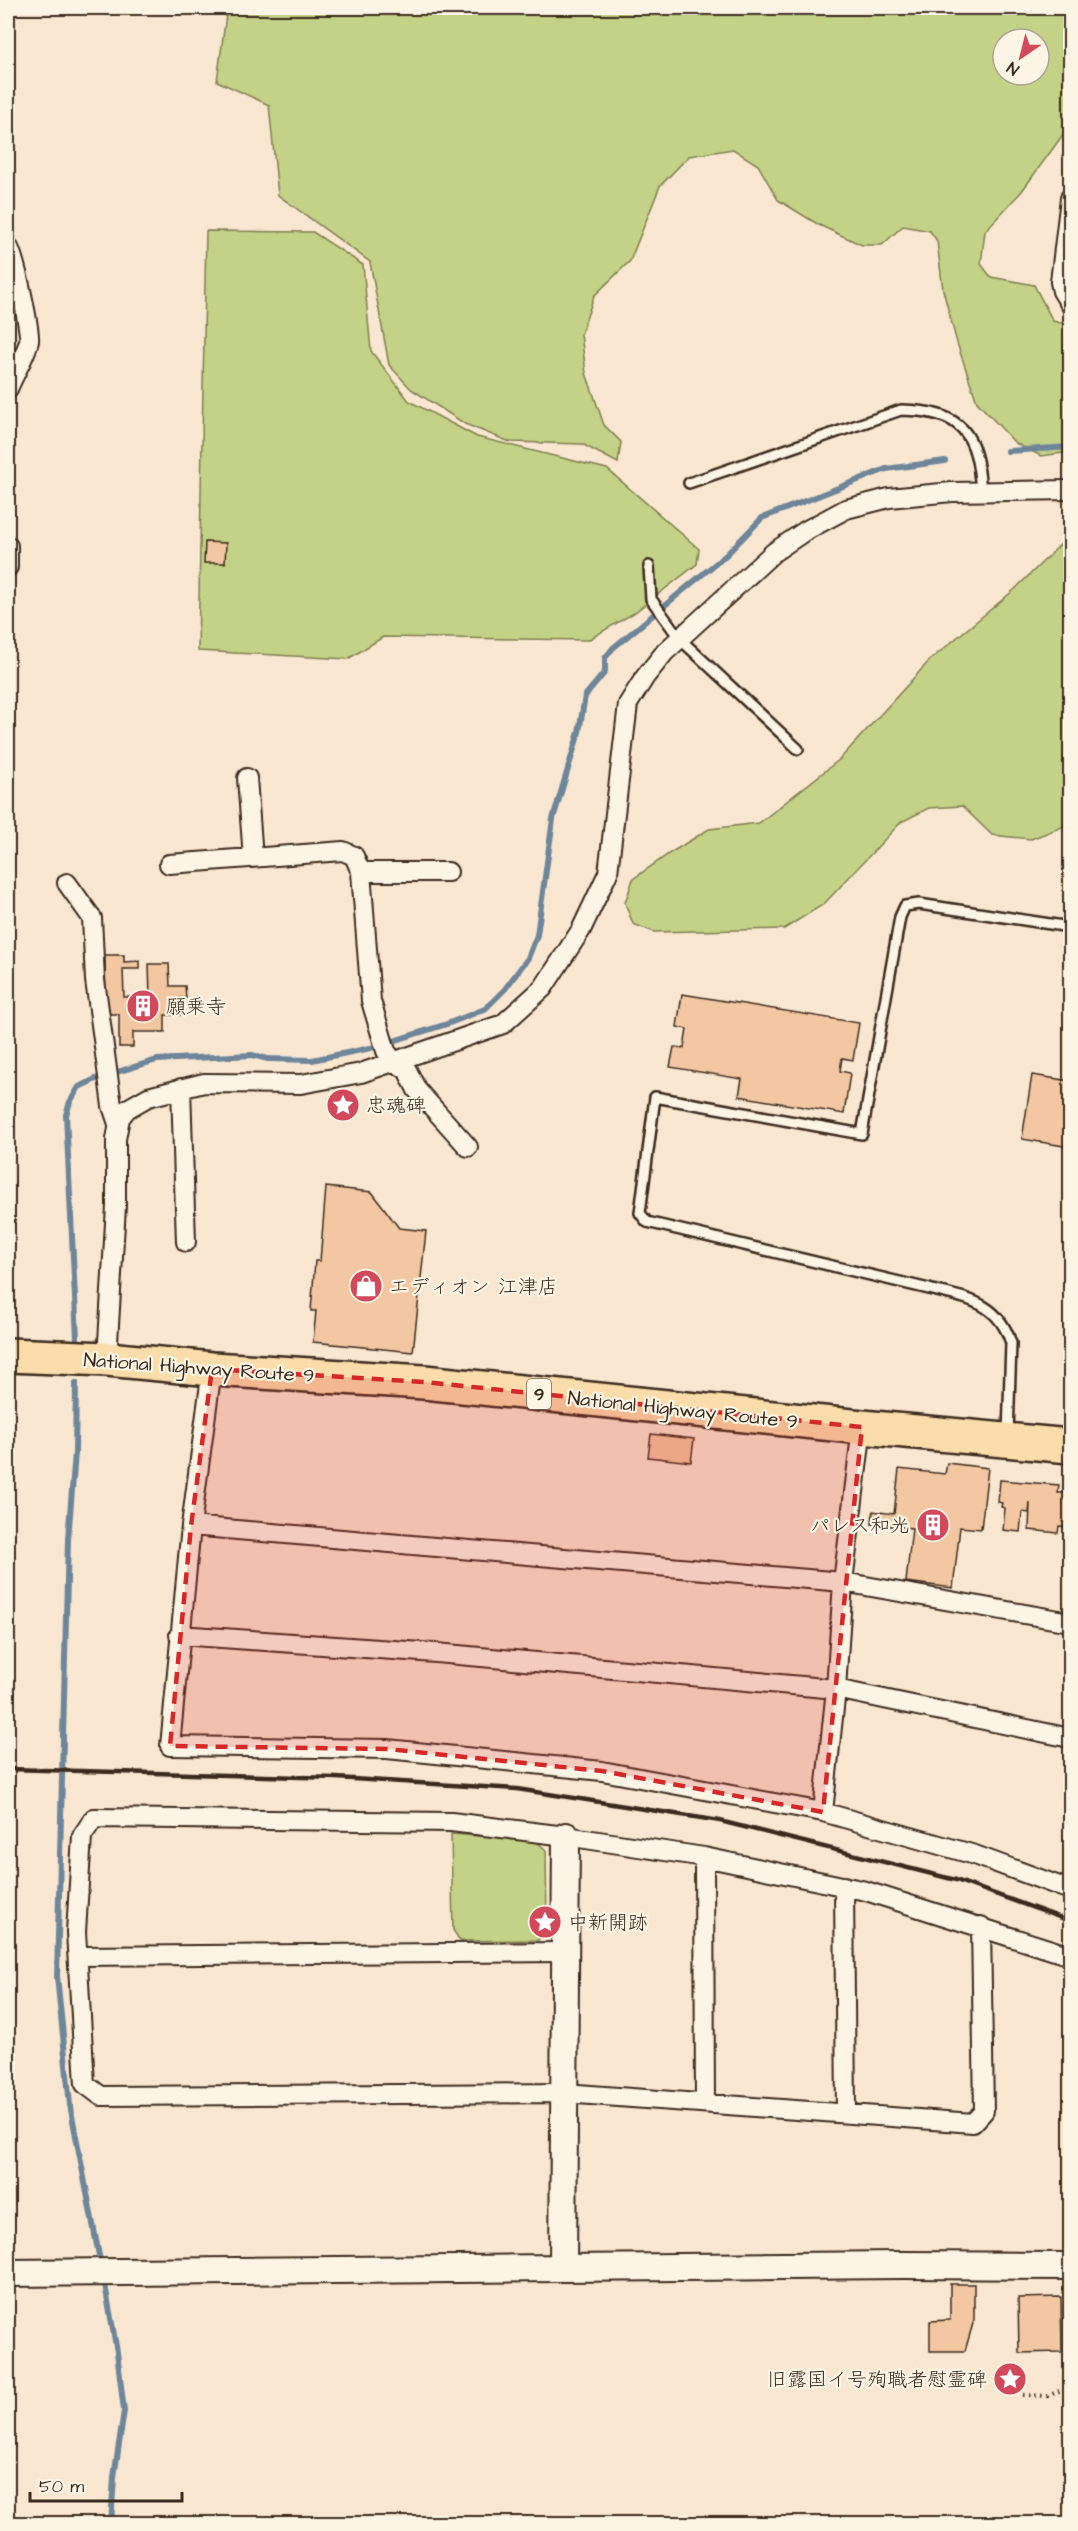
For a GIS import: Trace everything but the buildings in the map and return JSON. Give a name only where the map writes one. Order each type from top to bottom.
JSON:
[{"type":"highway","name":"National Highway Route 9","points":[[8,1355],[107,1359],[212,1369],[424,1382],[1071,1446]]},
{"type":"street","points":[[1071,198],[1060,282],[1062,291],[1071,304]]},
{"type":"street","points":[[8,246],[16,267],[30,340],[8,388]]},
{"type":"street","points":[[107,1359],[116,1206],[116,1139],[120,1118],[132,1105],[148,1097],[204,1083],[301,1084],[361,1073],[387,1050],[503,1024],[543,988],[581,930],[608,873],[628,704],[645,677],[665,652],[675,632],[774,552],[805,531],[846,509],[889,498],[981,492],[1071,490]]},
{"type":"street","points":[[8,546],[8,567]]},
{"type":"street","points":[[247,778],[253,858]]},
{"type":"street","points":[[169,864],[343,851],[354,856],[361,872],[371,1001],[387,1050],[407,1070],[417,1090],[468,1147]]},
{"type":"street","points":[[361,872],[448,872]]},
{"type":"street","points":[[67,883],[92,918],[95,980],[112,1106],[118,1124]]},
{"type":"street","points":[[181,1088],[186,1242]]},
{"type":"street","points":[[212,1369],[190,1526],[170,1746],[387,1749],[591,1770],[823,1812],[975,1854],[1071,1890]]},
{"type":"street","points":[[823,1812],[836,1689],[843,1582],[862,1427]]},
{"type":"street","points":[[190,1526],[843,1582],[1071,1622]]},
{"type":"street","points":[[179,1635],[436,1653],[836,1689],[1071,1738]]},
{"type":"street","points":[[981,1926],[984,2111],[973,2123],[564,2093],[101,2096],[85,2084],[76,1932],[82,1836],[94,1818],[451,1822],[566,1836],[705,1857],[866,1890],[981,1926],[1064,1954]]},
{"type":"street","points":[[563,2267],[566,1836]]},
{"type":"street","points":[[705,1857],[705,2103]]},
{"type":"street","points":[[844,1886],[846,2113]]},
{"type":"street","points":[[78,1956],[565,1952]]},
{"type":"street","points":[[8,2273],[563,2267],[1071,2266]]},
{"type":"lane","points":[[689,483],[901,410],[925,410],[948,417],[963,429],[973,443],[978,458],[981,492]]},
{"type":"lane","points":[[649,566],[651,599],[675,632],[798,748]]},
{"type":"lane","points":[[1008,1440],[1011,1407],[1011,1343],[1004,1323],[990,1308],[929,1289],[647,1222],[640,1214],[655,1097],[862,1134],[900,917],[905,906],[919,904],[1071,927]]},
{"type":"path","points":[[1023,2395],[1048,2396],[1071,2386]]},
{"type":"highlighted area","points":[[212,1369],[424,1382],[862,1427],[823,1812],[602,1771],[387,1749],[170,1746],[191,1526]]},
{"type":"green space","points":[[223,8],[1070,8],[1070,125],[1022,191],[985,231],[981,264],[991,277],[1034,285],[1053,321],[1070,325],[1070,452],[1041,456],[1015,443],[977,402],[957,343],[943,290],[937,241],[930,231],[903,226],[882,245],[862,245],[819,225],[778,200],[758,165],[733,149],[689,156],[660,186],[630,261],[594,296],[581,334],[586,373],[604,425],[621,442],[618,463],[582,444],[510,442],[465,424],[411,389],[389,365],[370,262],[278,195],[269,105],[217,81],[226,15]]},
{"type":"green space","points":[[206,231],[313,232],[363,265],[371,351],[409,401],[477,437],[607,469],[699,549],[697,564],[634,613],[588,640],[383,637],[348,659],[198,651]]},
{"type":"green space","points":[[1070,535],[1070,824],[1031,839],[992,835],[962,806],[929,808],[901,822],[824,904],[784,929],[654,932],[633,924],[625,903],[633,879],[709,829],[759,823],[840,759],[930,660],[1014,590]]},
{"type":"green space","points":[[451,1834],[535,1840],[546,1850],[547,1930],[538,1940],[460,1941],[453,1930]]},
{"type":"waterway","points":[[1008,451],[1070,447]]},
{"type":"waterway","points":[[77,1338],[66,1115],[70,1102],[79,1087],[100,1077],[157,1060],[252,1055],[268,1059],[312,1060],[371,1048],[447,1024],[485,1009],[505,989],[528,958],[537,935],[553,819],[579,732],[585,696],[605,672],[605,658],[613,648],[726,555],[762,518],[886,469],[945,461]]},
{"type":"waterway","points":[[76,1383],[75,1453],[68,1539],[57,1976],[70,2105],[101,2266]]},
{"type":"waterway","points":[[104,2279],[117,2352],[124,2411],[114,2477],[111,2524]]},
{"type":"railway","points":[[8,1769],[336,1778],[517,1789],[720,1821],[956,1880],[1070,1921]]},
{"type":"place","name":"願乗寺","points":[[143,1006]]},
{"type":"place","name":"忠魂碑","points":[[343,1105]]},
{"type":"place","name":"エディオン 江津店","points":[[366,1286]]},
{"type":"place","name":"パレス和光","points":[[933,1525]]},
{"type":"place","name":"中新開跡","points":[[545,1922]]},
{"type":"place","name":"旧露国イ号殉職者慰霊碑","points":[[1010,2379]]}]
